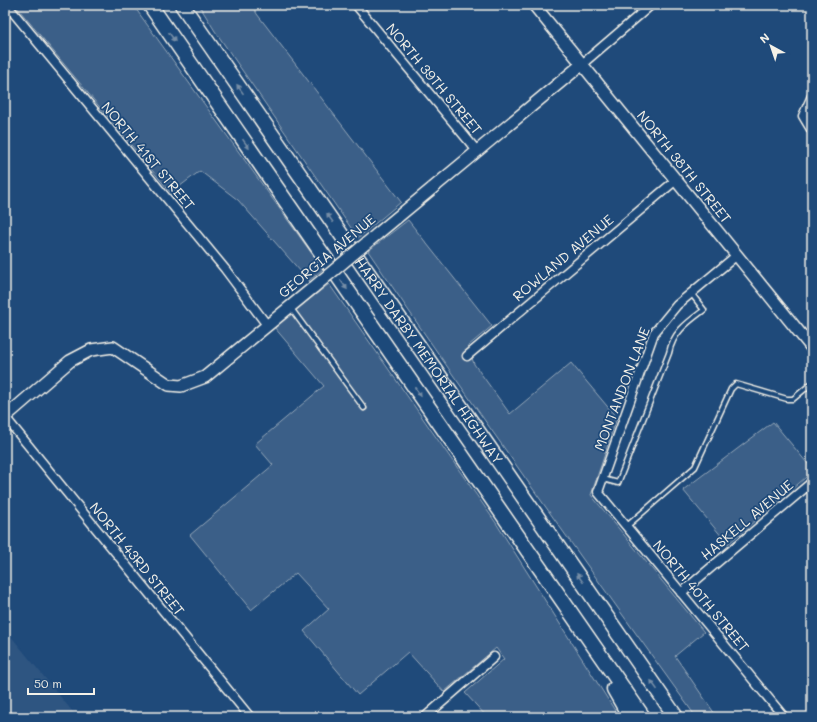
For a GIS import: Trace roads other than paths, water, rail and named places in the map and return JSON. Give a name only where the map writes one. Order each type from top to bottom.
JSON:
[{"type":"highway","name":"HARRY DARBY MEMORIAL HIGHWAY","points":[[150,5],[643,717]]},
{"type":"highway","name":"HARRY DARBY MEMORIAL HIGHWAY","points":[[182,5],[676,717]]},
{"type":"highway","points":[[560,597],[630,717]]},
{"type":"street","name":"NORTH 41ST STREET","points":[[7,5],[225,269],[267,325]]},
{"type":"street","name":"NORTH 39TH STREET","points":[[356,5],[477,151]]},
{"type":"street","name":"NORTH 38TH STREET","points":[[534,5],[812,348]]},
{"type":"street","name":"GEORGIA AVENUE","points":[[5,417],[70,361],[91,350],[113,346],[169,385],[181,386],[206,377],[651,5]]},
{"type":"street","points":[[812,96],[803,116],[812,131]]},
{"type":"street","name":"ROWLAND AVENUE","points":[[467,356],[676,180]]},
{"type":"street","name":"MONTANDON LANE","points":[[598,492],[654,333],[677,306],[737,255]]},
{"type":"street","name":"NORTH 43RD STREET","points":[[5,417],[250,717]]},
{"type":"street","name":"HASKELL AVENUE","points":[[681,593],[812,482]]},
{"type":"street","name":"NORTH 40TH STREET","points":[[598,492],[784,717]]},
{"type":"street","points":[[425,717],[494,656]]},
{"type":"lane","points":[[602,479],[618,483],[669,353],[673,338],[690,321],[704,310],[691,293]]},
{"type":"lane","points":[[290,307],[364,408]]},
{"type":"lane","points":[[626,527],[695,467],[731,389],[736,384],[787,400],[792,399],[812,382]]}]
